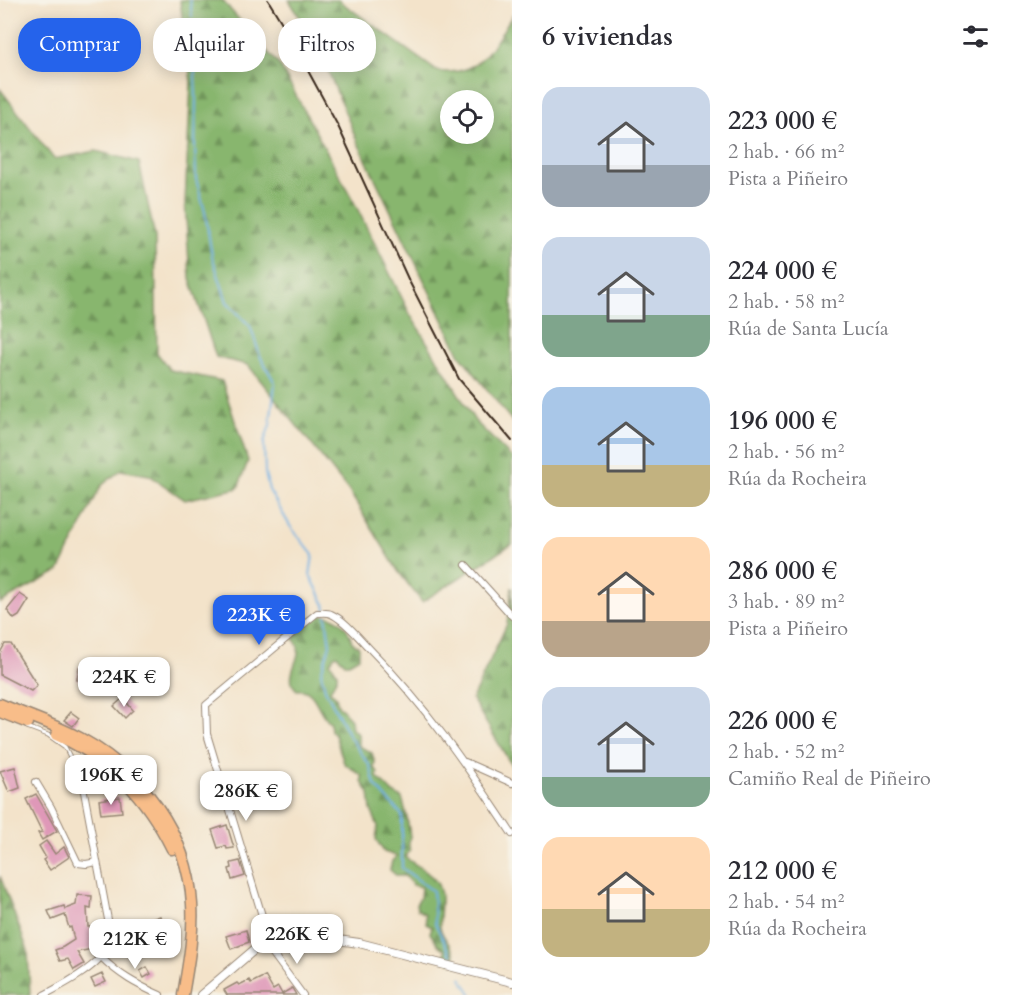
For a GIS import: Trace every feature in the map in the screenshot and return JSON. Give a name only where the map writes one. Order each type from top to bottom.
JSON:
[{"type":"highway","points":[[0,704],[79,738],[104,753],[141,785],[165,816],[185,865],[192,904],[191,946],[183,993]]},
{"type":"highway","points":[[0,714],[60,736],[91,753],[115,770],[131,786],[159,822],[183,880],[187,937],[183,993]]},
{"type":"street","points":[[466,565],[512,616]]},
{"type":"street","points":[[303,995],[270,950],[270,942],[207,734],[206,705],[317,613],[330,613],[345,624],[382,661],[436,722],[512,834]]},
{"type":"street","points":[[465,762],[512,783]]},
{"type":"street","points":[[44,995],[74,978],[101,957],[109,925],[82,781],[83,765]]},
{"type":"street","points":[[36,782],[51,807],[78,863],[97,862]]},
{"type":"street","points":[[201,995],[254,950],[270,942],[310,936],[359,943],[512,982]]},
{"type":"street","points":[[101,957],[114,970],[134,984],[160,995]]},
{"type":"lane","points":[[0,714],[48,735],[65,747],[82,781]]},
{"type":"green space","points":[[180,0],[222,0],[238,18],[182,18]]},
{"type":"green space","points":[[289,0],[338,0],[363,18],[300,18]]},
{"type":"green space","points":[[512,16],[512,421],[460,355],[357,141],[328,72],[376,72],[376,27],[437,71],[451,72],[464,70],[483,58]]},
{"type":"green space","points":[[266,50],[278,64],[278,72],[283,72],[354,202],[411,316],[475,421],[512,458],[512,544],[422,602],[398,571],[349,491],[248,365],[216,357],[190,278],[185,203],[190,72],[266,72]]},
{"type":"green space","points":[[0,89],[54,159],[96,151],[139,162],[155,237],[157,353],[170,370],[222,381],[248,461],[238,488],[185,500],[149,475],[121,470],[101,486],[59,571],[0,603]]},
{"type":"green space","points":[[512,587],[512,766],[472,699],[507,624]]},
{"type":"green space","points":[[318,615],[330,616],[340,622],[348,630],[352,642],[359,647],[359,657],[349,663],[345,663],[337,655],[334,656],[330,663],[337,677],[330,691],[336,697],[338,705],[351,719],[352,729],[358,734],[359,746],[372,753],[375,763],[373,767],[378,772],[377,777],[393,793],[402,798],[410,836],[410,850],[405,857],[429,874],[438,885],[441,900],[440,928],[454,953],[455,962],[444,958],[445,950],[438,945],[430,933],[432,927],[426,924],[425,914],[417,909],[416,904],[420,898],[421,887],[413,885],[405,876],[397,876],[390,870],[392,861],[397,856],[384,852],[376,839],[378,826],[371,810],[369,793],[362,782],[362,776],[344,763],[330,723],[312,696],[303,690],[297,690],[292,684],[291,677],[298,650],[297,643],[291,637]]},
{"type":"green space","points":[[0,876],[28,951],[30,995],[0,995]]},
{"type":"building","points":[[20,594],[29,600],[19,616],[14,619],[7,610]]},
{"type":"building","points":[[5,644],[11,644],[37,685],[31,691],[0,675],[0,653]]},
{"type":"building","points":[[79,667],[91,669],[89,682],[77,680]]},
{"type":"building","points":[[123,698],[133,710],[125,718],[114,706]]},
{"type":"building","points":[[71,712],[79,718],[73,726],[64,720]]},
{"type":"building","points":[[15,767],[20,788],[9,792],[0,771]]},
{"type":"building","points":[[36,794],[57,831],[42,840],[38,833],[42,832],[26,799]]},
{"type":"building","points":[[120,797],[122,812],[101,814],[99,800]]},
{"type":"building","points":[[227,825],[234,848],[227,849],[226,846],[218,848],[212,830]]},
{"type":"building","points":[[46,841],[55,854],[64,847],[69,857],[50,870],[43,860],[46,858],[39,846]]},
{"type":"building","points":[[240,861],[245,876],[232,880],[229,869],[232,868],[231,863]]},
{"type":"building","points":[[77,895],[92,896],[91,909],[87,908],[93,949],[77,952],[84,964],[74,970],[68,959],[60,961],[55,950],[74,940],[71,927],[69,928],[65,915],[52,920],[48,911],[76,905]]},
{"type":"building","points":[[160,916],[166,929],[133,944],[130,938],[127,939],[123,930]]},
{"type":"building","points":[[246,930],[249,942],[231,949],[226,936]]},
{"type":"building","points":[[147,967],[151,974],[144,978],[140,971]]},
{"type":"building","points":[[102,974],[106,982],[95,987],[91,979]]},
{"type":"building","points":[[265,976],[273,990],[278,987],[282,994],[292,988],[296,995],[227,995],[224,990],[237,983],[239,985],[249,980],[251,983]]},
{"type":"waterway","points":[[190,0],[192,16]]},
{"type":"waterway","points":[[195,72],[196,179],[205,212],[212,256],[227,302],[250,326],[261,358],[275,383],[270,425],[264,442],[265,473],[269,490],[290,526],[313,555],[310,575],[326,610]]},
{"type":"waterway","points":[[326,616],[330,645],[321,673],[325,689],[349,736],[370,766],[375,785],[402,815],[402,868],[433,891],[435,923],[452,958]]},
{"type":"waterway","points":[[461,978],[472,995]]},
{"type":"railway","points":[[268,0],[338,126],[409,281],[459,379],[512,441]]}]
